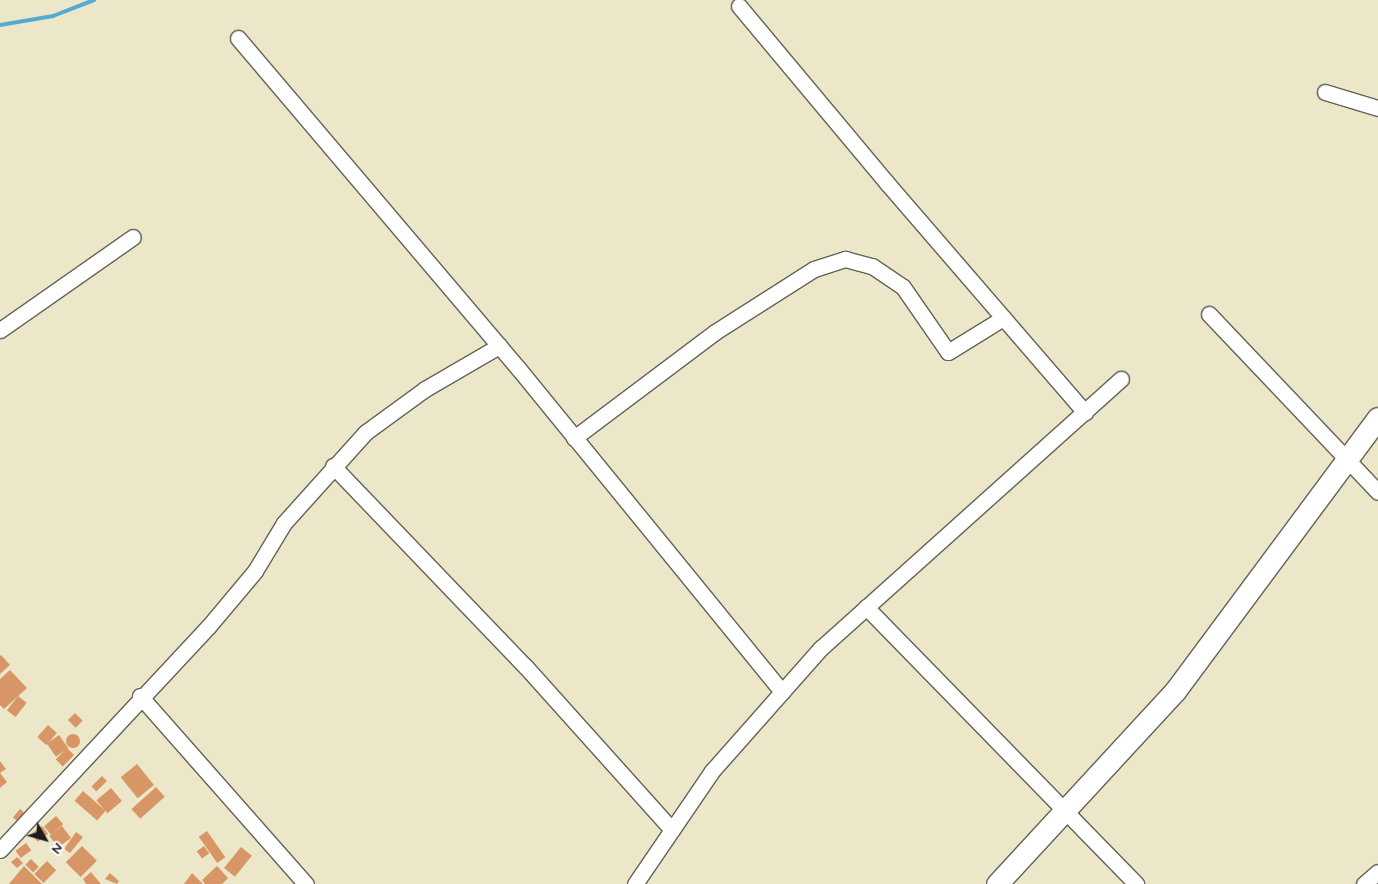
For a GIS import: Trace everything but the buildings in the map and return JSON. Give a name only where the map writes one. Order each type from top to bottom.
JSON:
[{"type":"street","points":[[739,6],[1085,412]]},
{"type":"street","points":[[238,38],[499,346],[782,692]]},
{"type":"street","points":[[1325,92],[1378,108]]},
{"type":"street","points":[[0,330],[133,237]]},
{"type":"street","points":[[574,438],[715,332],[814,269],[845,259],[872,266],[903,287],[948,352],[1003,318]]},
{"type":"street","points":[[1209,314],[1378,492]]},
{"type":"street","points":[[0,850],[140,696],[208,627],[255,571],[284,523],[333,466],[366,432],[417,394],[499,346]]},
{"type":"street","points":[[635,884],[712,771],[821,648],[1121,379]]},
{"type":"street","points":[[997,884],[1066,812],[1175,691],[1378,418]]},
{"type":"street","points":[[333,466],[518,659],[672,830]]},
{"type":"street","points":[[866,607],[1136,884]]},
{"type":"street","points":[[140,696],[306,884]]},
{"type":"street","points":[[1364,884],[1378,872]]},
{"type":"waterway","points":[[0,25],[53,16],[94,0]]}]
